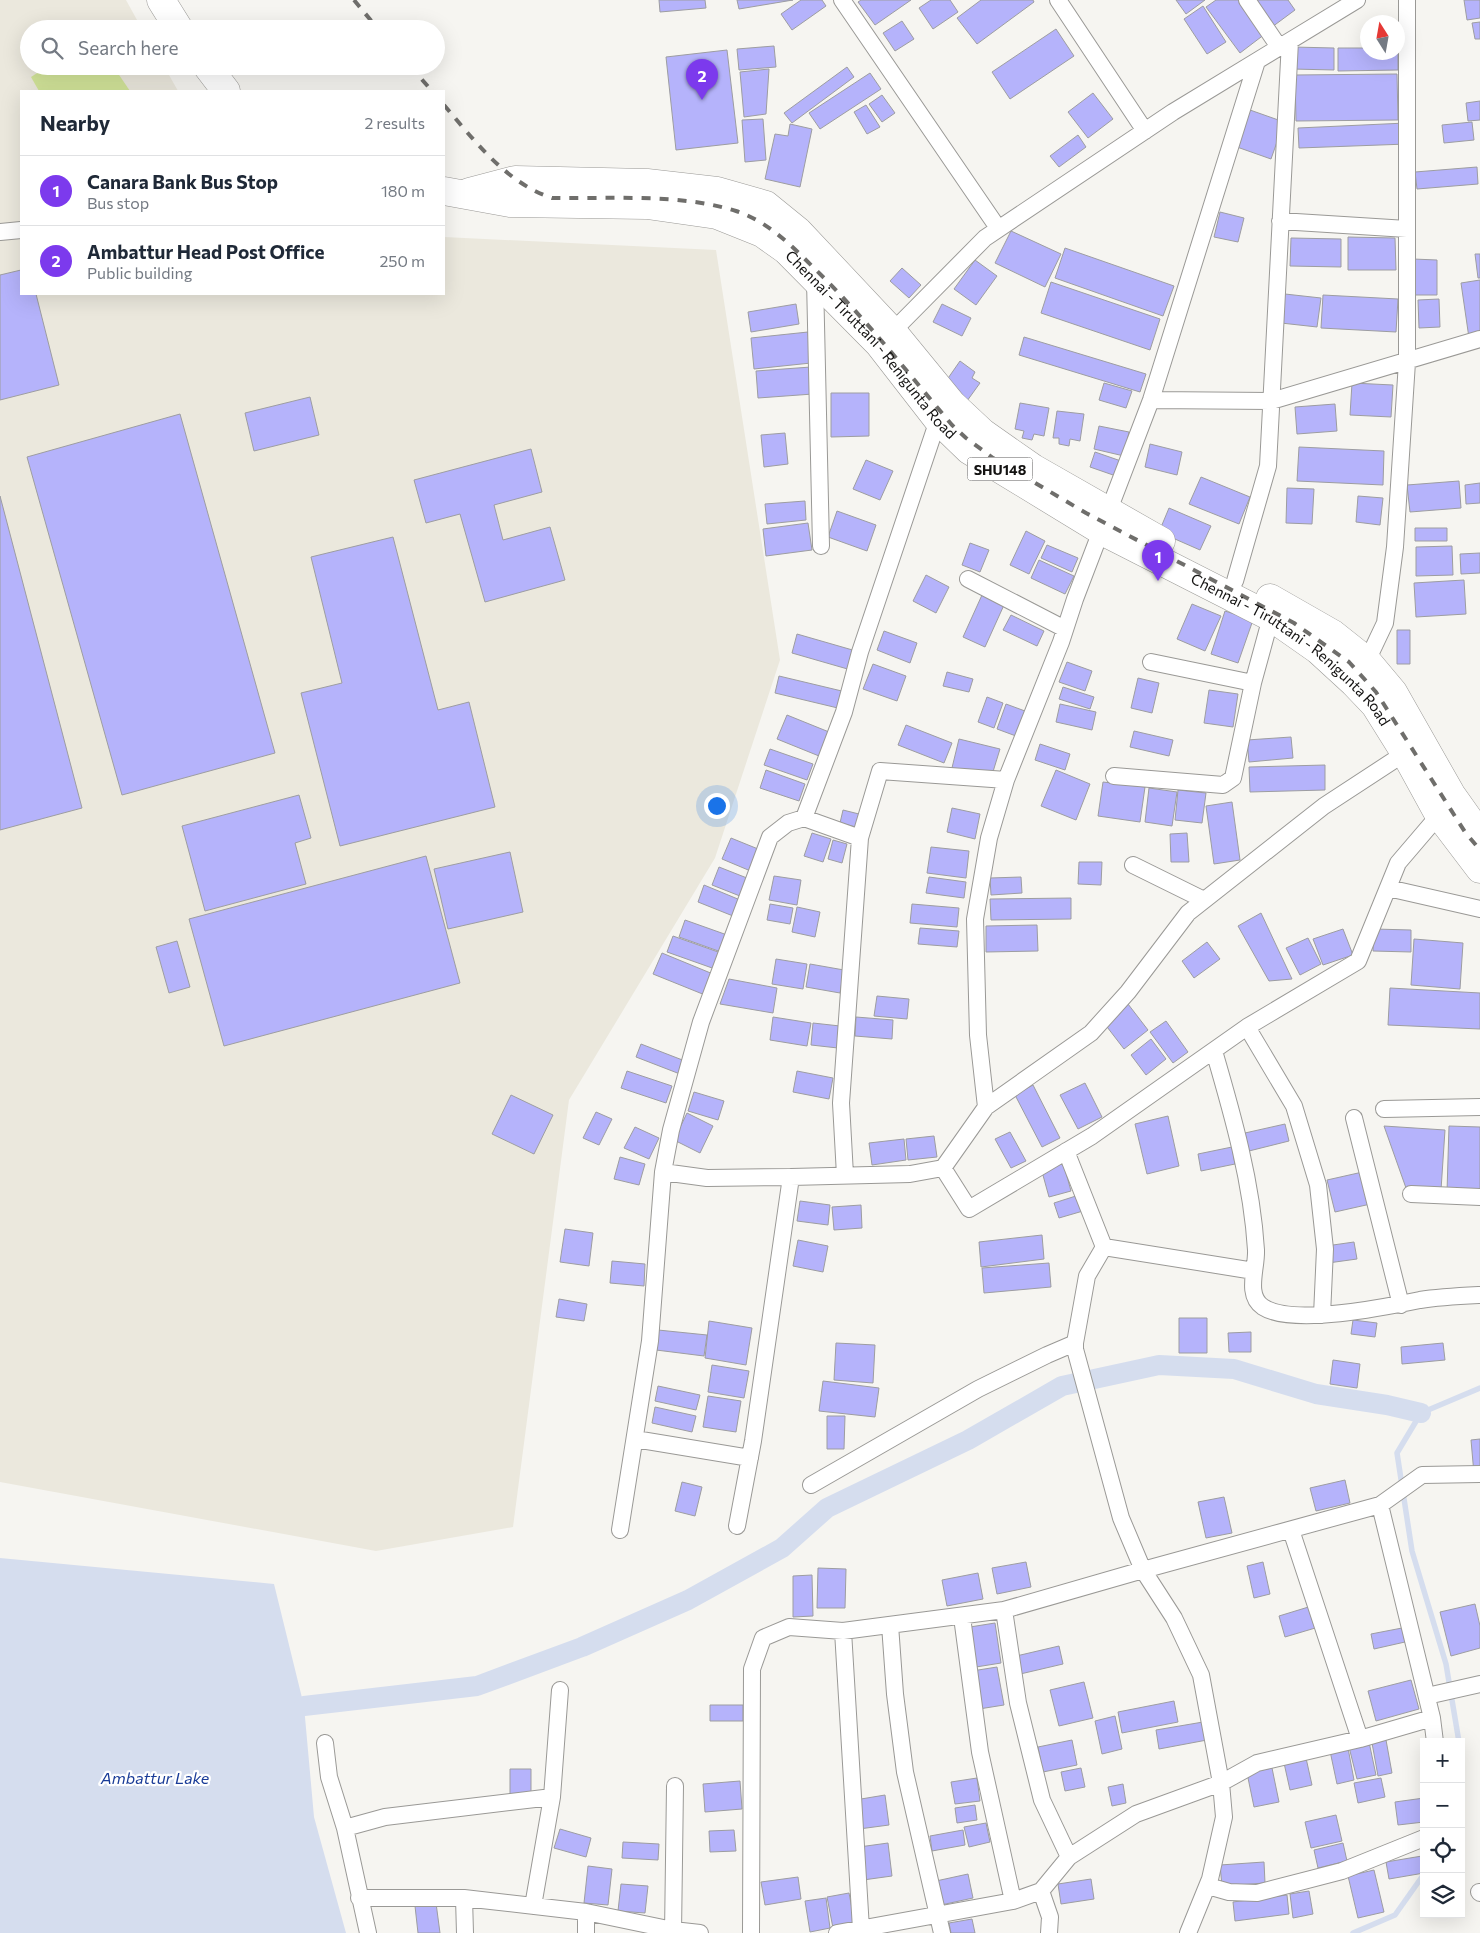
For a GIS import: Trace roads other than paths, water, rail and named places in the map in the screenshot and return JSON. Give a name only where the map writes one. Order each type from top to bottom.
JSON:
[{"type":"highway","points":[[214,75],[225,90]]},
{"type":"highway","name":"Chennai - Tiruttani - Renigunta Road","points":[[450,194],[516,180],[647,183],[717,191],[766,205],[798,231],[886,338],[983,433],[1106,521],[1139,530],[1235,581],[1284,604],[1333,634],[1367,661],[1393,692],[1451,794],[1480,835]]},
{"type":"highway","name":"Chennai - Tiruttani - Renigunta Road","points":[[450,194],[510,203],[647,205],[716,215],[762,233],[786,250],[815,280],[886,338],[938,420],[970,450],[1106,521],[1271,617],[1318,650],[1354,683],[1374,705],[1439,815],[1480,869]]},
{"type":"street","points":[[842,0],[998,228]]},
{"type":"street","points":[[1058,0],[1145,131]]},
{"type":"street","points":[[1235,581],[1268,466],[1280,221],[1285,44],[1247,0]]},
{"type":"street","points":[[886,338],[984,238],[1145,131],[1285,44],[1337,5],[1357,0]]},
{"type":"street","points":[[1367,661],[1385,623],[1395,547],[1407,362],[1407,0]]},
{"type":"street","points":[[986,1107],[978,1035],[975,919],[989,838],[1006,780],[1152,400],[1257,61]]},
{"type":"street","points":[[1280,221],[1407,229]]},
{"type":"street","points":[[0,232],[20,230]]},
{"type":"street","points":[[815,280],[821,546]]},
{"type":"street","points":[[1152,400],[1271,401],[1480,339]]},
{"type":"street","points":[[804,818],[844,712],[865,635],[938,420]]},
{"type":"street","points":[[968,579],[1065,629]]},
{"type":"street","points":[[1114,776],[1223,785],[1233,778],[1253,683],[1271,617]]},
{"type":"street","points":[[1151,662],[1253,683]]},
{"type":"street","points":[[663,1172],[707,1178],[791,1177],[910,1174],[943,1168],[986,1107],[1091,1033],[1128,992],[1188,913],[1324,806],[1404,753]]},
{"type":"street","points":[[844,1175],[841,1103],[860,838],[880,771],[1006,780]]},
{"type":"street","points":[[943,1168],[969,1209],[1092,1136],[1247,1028],[1358,960],[1398,863],[1439,815]]},
{"type":"street","points":[[620,1530],[650,1341],[663,1172],[671,1130],[701,1022],[770,837],[788,823],[804,818],[860,838]]},
{"type":"street","points":[[1133,865],[1204,900]]},
{"type":"street","points":[[1388,888],[1480,909]]},
{"type":"street","points":[[1247,1028],[1294,1106],[1318,1185],[1325,1249],[1322,1315]]},
{"type":"street","points":[[1214,1051],[1230,1105],[1251,1200],[1256,1252],[1252,1292],[1262,1307],[1278,1313],[1322,1315],[1402,1305],[1421,1300],[1480,1294]]},
{"type":"street","points":[[1384,1109],[1480,1107]]},
{"type":"street","points":[[1354,1118],[1402,1305]]},
{"type":"street","points":[[1066,1152],[1104,1247]]},
{"type":"street","points":[[737,1526],[750,1458],[791,1177]]},
{"type":"street","points":[[1411,1194],[1480,1197]]},
{"type":"street","points":[[1104,1247],[1254,1271]]},
{"type":"street","points":[[1104,1247],[1087,1276],[1075,1346],[1086,1395],[1121,1518],[1143,1570],[1174,1618],[1201,1675],[1220,1783],[1224,1817],[1210,1880],[1188,1933]]},
{"type":"street","points":[[811,1485],[978,1389],[1053,1351],[1075,1346]]},
{"type":"street","points":[[635,1439],[750,1458]]},
{"type":"street","points":[[752,1933],[752,1668],[763,1638],[789,1626],[843,1631],[962,1617],[1004,1610],[1380,1506],[1422,1474],[1480,1474]]},
{"type":"street","points":[[1380,1506],[1432,1718],[1434,1738]]},
{"type":"street","points":[[1291,1530],[1360,1739]]},
{"type":"street","points":[[1004,1610],[1018,1702],[1042,1800],[1069,1857]]},
{"type":"street","points":[[962,1617],[980,1752],[1013,1900]]},
{"type":"street","points":[[890,1625],[895,1694],[905,1772],[942,1933]]},
{"type":"street","points":[[843,1631],[860,1928]]},
{"type":"street","points":[[1426,1696],[1480,1684]]},
{"type":"street","points":[[533,1906],[552,1797],[560,1690]]},
{"type":"street","points":[[837,1933],[1013,1900],[1041,1891],[1069,1857],[1136,1814],[1220,1783],[1256,1763],[1360,1739],[1432,1718]]},
{"type":"street","points":[[325,1743],[329,1777],[345,1828],[368,1933]]},
{"type":"street","points":[[673,1932],[675,1786]]},
{"type":"street","points":[[345,1828],[385,1817],[552,1797]]},
{"type":"street","points":[[1208,1886],[1229,1892],[1257,1893],[1342,1871],[1420,1840]]},
{"type":"street","points":[[1041,1891],[1050,1917],[1050,1933]]},
{"type":"street","points":[[359,1898],[464,1898],[586,1912],[673,1932],[700,1933]]},
{"type":"street","points":[[464,1898],[465,1933]]},
{"type":"street","points":[[586,1912],[586,1933]]},
{"type":"water","name":"Ambattur Lake","points":[[0,1558],[274,1584],[304,1706],[314,1817],[346,1933],[0,1933]]},
{"type":"waterway","points":[[304,1706],[477,1686],[582,1647],[688,1600],[782,1548],[827,1508],[968,1440],[1062,1386],[1159,1365],[1234,1369],[1316,1394],[1387,1405],[1421,1413]]},
{"type":"waterway","points":[[1458,1738],[1446,1664],[1412,1551],[1397,1453],[1421,1413],[1480,1388]]},
{"type":"waterway","points":[[1353,1933],[1395,1915],[1420,1880]]},
{"type":"railway","points":[[354,0],[371,20]]},
{"type":"railway","points":[[418,75],[431,90]]},
{"type":"railway","points":[[445,106],[492,159],[520,182],[552,198],[645,198],[714,205],[736,211],[770,228],[799,253],[853,308],[952,425],[966,438],[993,458],[1086,513],[1294,623],[1349,662],[1376,692],[1465,832],[1480,850]]},
{"type":"place","name":"Ambattur Head Post Office","points":[[702,100]]},
{"type":"place","name":"Canara Bank Bus Stop","points":[[1158,581]]}]
